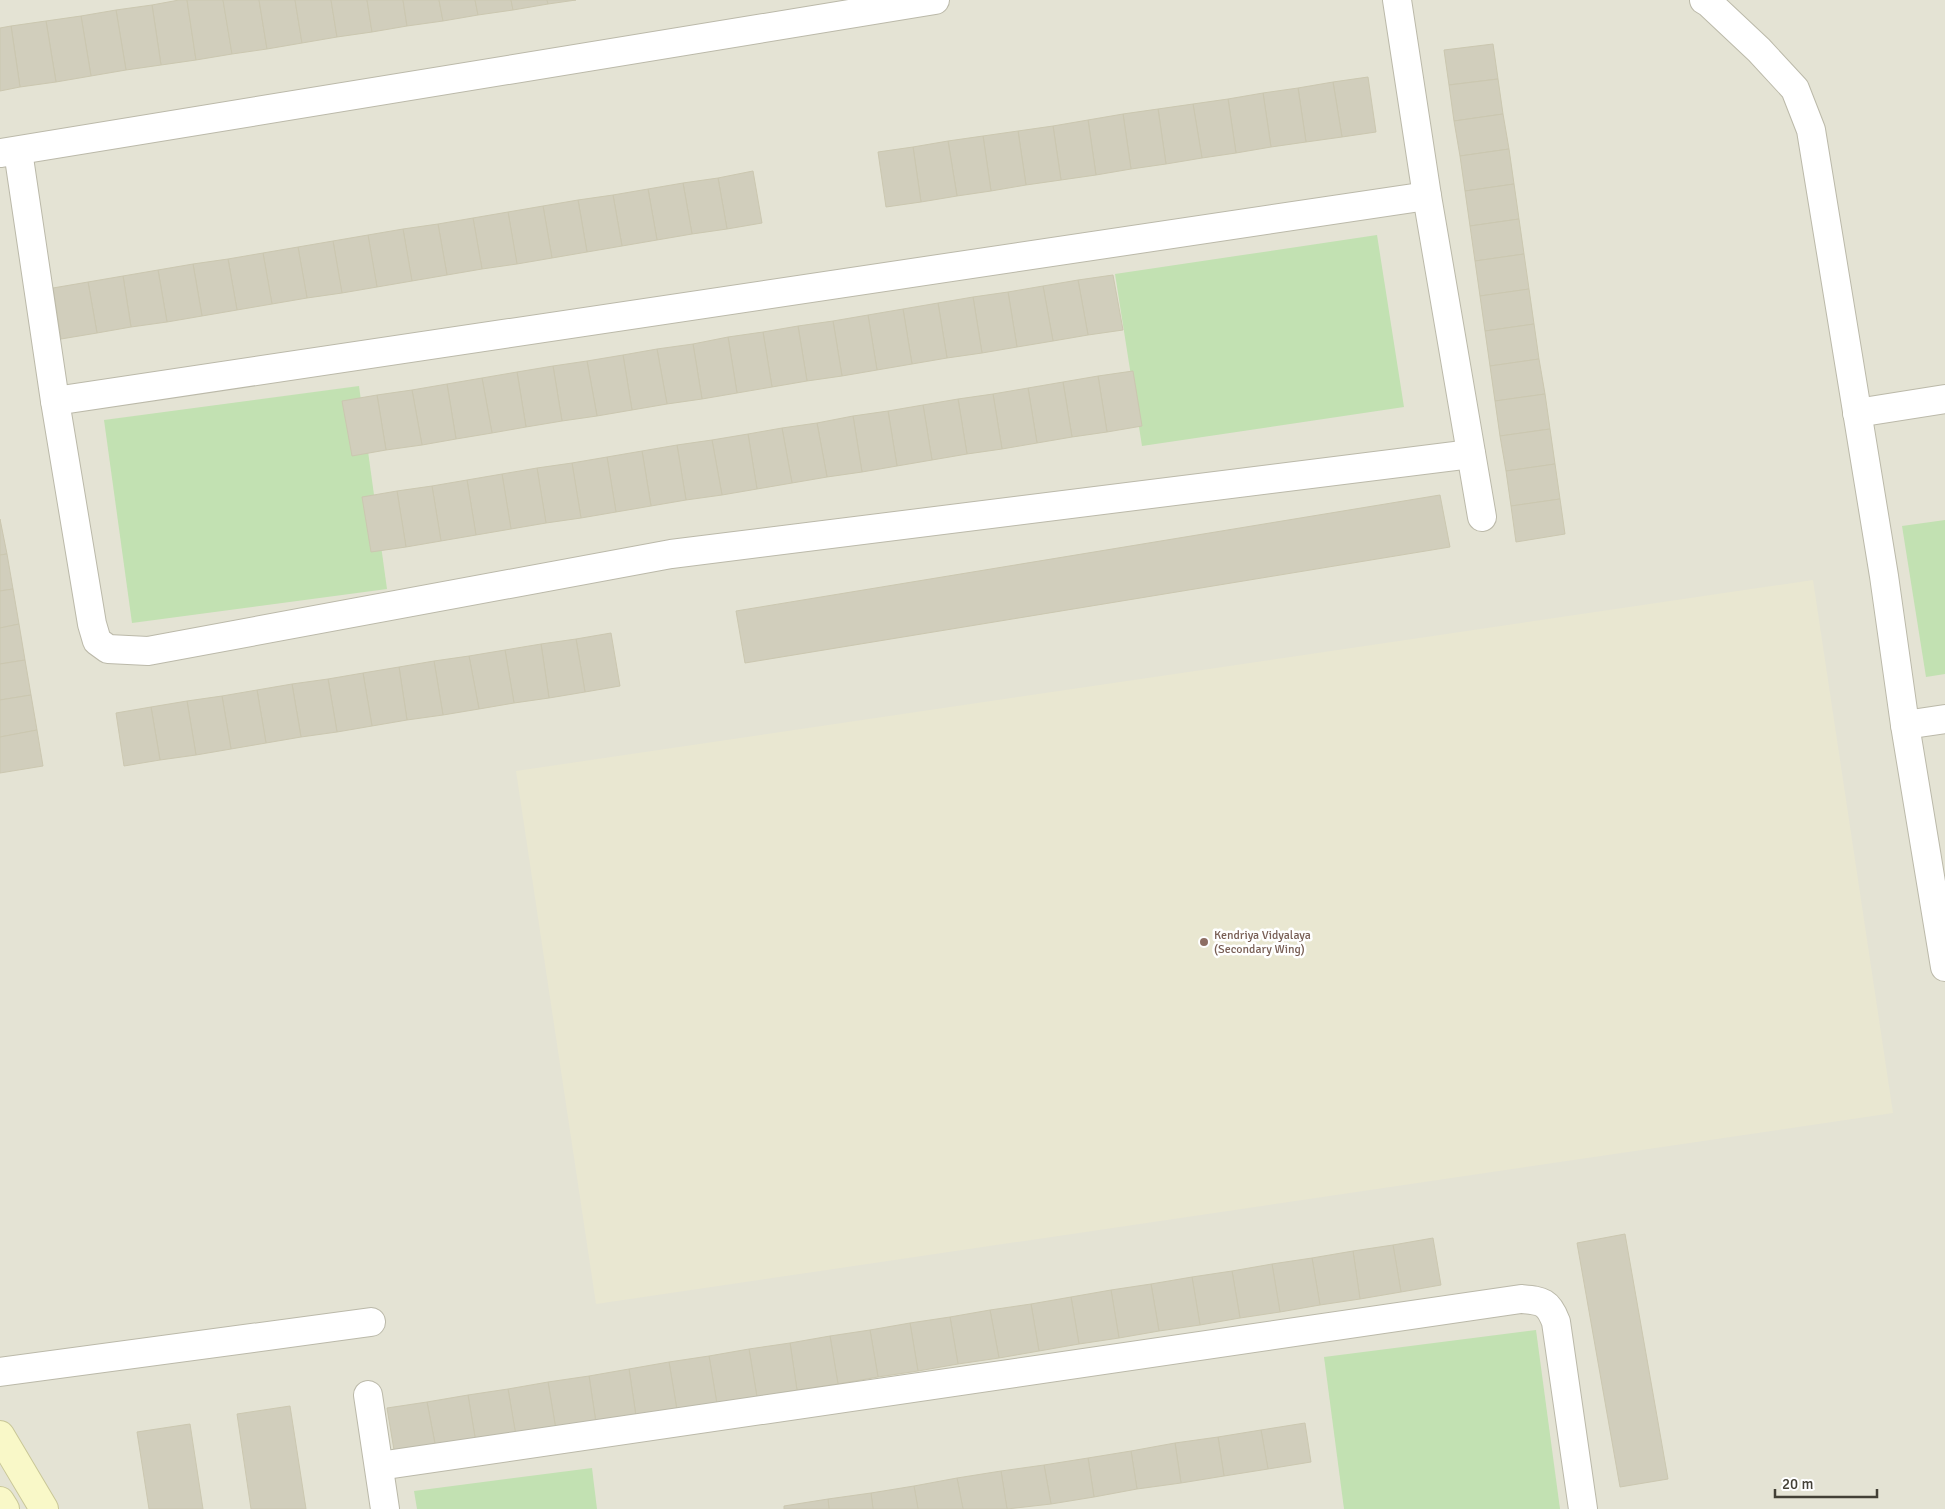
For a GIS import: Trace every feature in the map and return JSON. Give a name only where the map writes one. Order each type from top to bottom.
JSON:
[{"type":"street","points":[[935,0],[9,152],[55,401],[92,624],[97,641],[108,649],[148,651],[671,554],[1471,454]]},
{"type":"street","points":[[1397,0],[1427,196],[1482,517]]},
{"type":"street","points":[[1704,0],[1760,50],[1796,89],[1811,130],[1884,576],[1905,725],[1945,967]]},
{"type":"street","points":[[55,401],[1427,196]]},
{"type":"street","points":[[1857,413],[1945,399]]},
{"type":"street","points":[[1905,725],[1945,719]]},
{"type":"street","points":[[379,1466],[1521,1299],[1541,1301],[1551,1310],[1556,1322],[1583,1509]]},
{"type":"street","points":[[0,1372],[372,1322]]},
{"type":"street","points":[[368,1395],[385,1509]]},
{"type":"street","points":[[0,1435],[44,1509]]},
{"type":"street","points":[[0,1501],[5,1509]]},
{"type":"shaded area","points":[[0,0],[1945,0],[1945,1509],[0,1509]]},
{"type":"shaded area","name":"Kendriya Vidyalaya (Secondary Wing)","points":[[1813,580],[1893,1113],[596,1304],[516,771]]},
{"type":"green space","points":[[1377,235],[1404,407],[1142,446],[1115,274]]},
{"type":"green space","points":[[359,386],[387,589],[132,623],[104,420]]},
{"type":"green space","points":[[1945,520],[1945,674],[1926,677],[1902,526]]},
{"type":"green space","points":[[1536,1330],[1560,1509],[1344,1509],[1324,1357]]},
{"type":"green space","points":[[592,1468],[597,1509],[417,1509],[414,1491]]},
{"type":"building","points":[[187,0],[196,60],[161,65],[152,5]]},
{"type":"building","points":[[187,0],[223,0],[232,54],[196,60]]},
{"type":"building","points":[[223,0],[259,0],[267,49],[232,54]]},
{"type":"building","points":[[259,0],[295,0],[302,43],[267,49]]},
{"type":"building","points":[[295,0],[331,0],[337,37],[302,43]]},
{"type":"building","points":[[331,0],[367,0],[372,32],[337,37]]},
{"type":"building","points":[[367,0],[403,0],[407,26],[372,32]]},
{"type":"building","points":[[403,0],[439,0],[443,21],[407,26]]},
{"type":"building","points":[[439,0],[475,0],[478,15],[443,21]]},
{"type":"building","points":[[475,0],[511,0],[513,10],[478,15]]},
{"type":"building","points":[[511,0],[547,0],[548,4],[513,10]]},
{"type":"building","points":[[547,0],[576,0],[548,4]]},
{"type":"building","points":[[152,5],[161,65],[126,70],[116,10]]},
{"type":"building","points":[[116,10],[126,70],[91,76],[81,16]]},
{"type":"building","points":[[81,16],[91,76],[56,82],[46,21]]},
{"type":"building","points":[[46,21],[56,82],[20,87],[11,26]]},
{"type":"building","points":[[11,26],[20,87],[0,91],[0,28]]},
{"type":"building","points":[[1493,44],[1498,79],[1449,85],[1444,50]]},
{"type":"building","points":[[1368,77],[1376,132],[1342,137],[1333,82]]},
{"type":"building","points":[[1498,79],[1503,114],[1454,121],[1449,85]]},
{"type":"building","points":[[1333,82],[1342,137],[1306,142],[1298,88]]},
{"type":"building","points":[[1298,88],[1306,142],[1271,147],[1263,93]]},
{"type":"building","points":[[1263,93],[1271,147],[1236,153],[1228,99]]},
{"type":"building","points":[[1228,99],[1236,153],[1202,158],[1193,104]]},
{"type":"building","points":[[1193,104],[1202,158],[1166,164],[1158,109]]},
{"type":"building","points":[[1158,109],[1166,164],[1131,169],[1123,114]]},
{"type":"building","points":[[1123,114],[1131,169],[1096,175],[1088,120]]},
{"type":"building","points":[[1503,114],[1509,149],[1460,156],[1454,121]]},
{"type":"building","points":[[1088,120],[1096,175],[1061,180],[1053,126]]},
{"type":"building","points":[[1053,126],[1061,180],[1026,185],[1018,131]]},
{"type":"building","points":[[1018,131],[1026,185],[991,191],[983,136]]},
{"type":"building","points":[[983,136],[991,191],[957,196],[948,141]]},
{"type":"building","points":[[948,141],[957,196],[921,202],[913,147]]},
{"type":"building","points":[[913,147],[921,202],[886,207],[878,152]]},
{"type":"building","points":[[1509,149],[1514,184],[1465,191],[1460,156]]},
{"type":"building","points":[[753,171],[762,223],[727,229],[718,178]]},
{"type":"building","points":[[718,178],[727,229],[692,234],[683,183]]},
{"type":"building","points":[[683,183],[692,234],[657,240],[648,189]]},
{"type":"building","points":[[1514,184],[1519,219],[1470,226],[1465,191]]},
{"type":"building","points":[[648,189],[657,240],[622,246],[613,195]]},
{"type":"building","points":[[613,195],[622,246],[587,252],[578,200]]},
{"type":"building","points":[[578,200],[587,252],[552,258],[543,206]]},
{"type":"building","points":[[543,206],[552,258],[517,264],[508,212]]},
{"type":"building","points":[[508,212],[517,264],[482,269],[473,218]]},
{"type":"building","points":[[473,218],[482,269],[447,275],[438,224]]},
{"type":"building","points":[[1519,219],[1524,254],[1475,261],[1470,226]]},
{"type":"building","points":[[438,224],[447,275],[412,281],[403,229]]},
{"type":"building","points":[[403,229],[412,281],[377,287],[368,235]]},
{"type":"building","points":[[368,235],[377,287],[342,293],[333,241]]},
{"type":"building","points":[[333,241],[342,293],[307,298],[298,247]]},
{"type":"building","points":[[298,247],[307,298],[272,304],[263,253]]},
{"type":"building","points":[[263,253],[272,304],[237,310],[228,259]]},
{"type":"building","points":[[1524,254],[1529,289],[1480,296],[1475,261]]},
{"type":"building","points":[[228,259],[237,310],[202,316],[193,264]]},
{"type":"building","points":[[193,264],[202,316],[167,322],[158,270]]},
{"type":"building","points":[[158,270],[167,322],[131,327],[123,276]]},
{"type":"building","points":[[1113,275],[1123,330],[1088,335],[1078,280]]},
{"type":"building","points":[[123,276],[131,327],[97,333],[88,282]]},
{"type":"building","points":[[1078,280],[1088,335],[1053,341],[1043,286]]},
{"type":"building","points":[[88,282],[97,333],[61,339],[53,288]]},
{"type":"building","points":[[1043,286],[1053,341],[1017,347],[1008,292]]},
{"type":"building","points":[[1529,289],[1534,324],[1485,331],[1480,296]]},
{"type":"building","points":[[1008,292],[1017,347],[982,353],[973,297]]},
{"type":"building","points":[[973,297],[982,353],[947,358],[938,303]]},
{"type":"building","points":[[938,303],[947,358],[912,364],[903,309]]},
{"type":"building","points":[[903,309],[912,364],[877,370],[868,315]]},
{"type":"building","points":[[868,315],[877,370],[842,376],[833,321]]},
{"type":"building","points":[[833,321],[842,376],[807,381],[798,326]]},
{"type":"building","points":[[1534,324],[1539,359],[1490,366],[1485,331]]},
{"type":"building","points":[[798,326],[807,381],[772,387],[763,332]]},
{"type":"building","points":[[763,332],[772,387],[737,393],[728,337]]},
{"type":"building","points":[[728,337],[737,393],[702,399],[693,344]]},
{"type":"building","points":[[693,344],[702,399],[667,404],[657,349]]},
{"type":"building","points":[[657,349],[667,404],[632,410],[623,355]]},
{"type":"building","points":[[623,355],[632,410],[597,416],[587,361]]},
{"type":"building","points":[[1539,359],[1545,394],[1495,401],[1490,366]]},
{"type":"building","points":[[587,361],[597,416],[562,421],[553,366]]},
{"type":"building","points":[[553,366],[562,421],[526,427],[517,372]]},
{"type":"building","points":[[1133,371],[1142,426],[1107,432],[1098,376]]},
{"type":"building","points":[[517,372],[526,427],[492,433],[482,378]]},
{"type":"building","points":[[1098,376],[1107,432],[1072,437],[1063,382]]},
{"type":"building","points":[[482,378],[492,433],[456,439],[447,384]]},
{"type":"building","points":[[1063,382],[1072,437],[1037,443],[1028,388]]},
{"type":"building","points":[[447,384],[456,439],[422,445],[412,390]]},
{"type":"building","points":[[1028,388],[1037,443],[1002,449],[993,394]]},
{"type":"building","points":[[412,390],[422,445],[386,450],[377,395]]},
{"type":"building","points":[[993,394],[1002,449],[967,454],[958,399]]},
{"type":"building","points":[[1545,394],[1550,429],[1500,436],[1495,401]]},
{"type":"building","points":[[377,395],[386,450],[352,456],[342,401]]},
{"type":"building","points":[[958,399],[967,454],[932,460],[923,405]]},
{"type":"building","points":[[923,405],[932,460],[897,466],[888,411]]},
{"type":"building","points":[[888,411],[897,466],[862,472],[853,416]]},
{"type":"building","points":[[853,416],[862,472],[827,477],[817,423]]},
{"type":"building","points":[[817,423],[827,477],[792,483],[782,428]]},
{"type":"building","points":[[782,428],[792,483],[757,489],[748,434]]},
{"type":"building","points":[[1550,429],[1555,464],[1506,471],[1500,436]]},
{"type":"building","points":[[748,434],[757,489],[722,495],[712,440]]},
{"type":"building","points":[[712,440],[722,495],[686,500],[677,445]]},
{"type":"building","points":[[677,445],[686,500],[651,506],[642,451]]},
{"type":"building","points":[[642,451],[651,506],[616,512],[607,457]]},
{"type":"building","points":[[607,457],[616,512],[581,518],[572,463]]},
{"type":"building","points":[[572,463],[581,518],[546,523],[537,468]]},
{"type":"building","points":[[1555,464],[1560,499],[1511,506],[1506,471]]},
{"type":"building","points":[[537,468],[546,523],[511,529],[502,474]]},
{"type":"building","points":[[502,474],[511,529],[476,535],[467,480]]},
{"type":"building","points":[[467,480],[476,535],[441,541],[432,486]]},
{"type":"building","points":[[432,486],[441,541],[406,547],[397,491]]},
{"type":"building","points":[[397,491],[406,547],[371,552],[362,497]]},
{"type":"building","points":[[1440,495],[1450,547],[745,663],[736,611]]},
{"type":"building","points":[[1560,499],[1565,534],[1516,542],[1511,506]]},
{"type":"building","points":[[0,519],[7,554],[0,555]]},
{"type":"building","points":[[7,554],[13,589],[0,591],[0,555]]},
{"type":"building","points":[[13,589],[19,624],[0,628],[0,591]]},
{"type":"building","points":[[19,624],[25,660],[0,664],[0,628]]},
{"type":"building","points":[[611,633],[620,686],[585,692],[576,639]]},
{"type":"building","points":[[576,639],[585,692],[549,698],[541,644]]},
{"type":"building","points":[[541,644],[549,698],[514,703],[505,650]]},
{"type":"building","points":[[505,650],[514,703],[479,709],[469,656]]},
{"type":"building","points":[[469,656],[479,709],[443,715],[434,661]]},
{"type":"building","points":[[25,660],[31,695],[0,700],[0,664]]},
{"type":"building","points":[[434,661],[443,715],[407,720],[399,667]]},
{"type":"building","points":[[399,667],[407,720],[372,726],[363,673]]},
{"type":"building","points":[[363,673],[372,726],[337,732],[328,679]]},
{"type":"building","points":[[328,679],[337,732],[301,737],[292,684]]},
{"type":"building","points":[[292,684],[301,737],[266,743],[257,690]]},
{"type":"building","points":[[257,690],[266,743],[231,749],[222,696]]},
{"type":"building","points":[[31,695],[37,730],[0,737],[0,700]]},
{"type":"building","points":[[222,696],[231,749],[196,755],[187,701]]},
{"type":"building","points":[[187,701],[196,755],[160,760],[151,707]]},
{"type":"building","points":[[151,707],[160,760],[124,766],[116,713]]},
{"type":"building","points":[[37,730],[43,766],[0,773],[0,737]]},
{"type":"building","points":[[1625,1234],[1668,1479],[1620,1487],[1577,1243]]},
{"type":"building","points":[[1433,1238],[1441,1285],[1401,1292],[1393,1245]]},
{"type":"building","points":[[1393,1245],[1401,1292],[1360,1299],[1353,1251]]},
{"type":"building","points":[[1353,1251],[1360,1299],[1320,1305],[1312,1258]]},
{"type":"building","points":[[1312,1258],[1320,1305],[1280,1312],[1272,1264]]},
{"type":"building","points":[[1272,1264],[1280,1312],[1240,1318],[1232,1271]]},
{"type":"building","points":[[1232,1271],[1240,1318],[1200,1325],[1192,1277]]},
{"type":"building","points":[[1192,1277],[1200,1325],[1159,1331],[1151,1284]]},
{"type":"building","points":[[1151,1284],[1159,1331],[1119,1338],[1111,1290]]},
{"type":"building","points":[[1111,1290],[1119,1338],[1079,1344],[1071,1297]]},
{"type":"building","points":[[1071,1297],[1079,1344],[1039,1351],[1031,1304]]},
{"type":"building","points":[[1031,1304],[1039,1351],[999,1358],[990,1310]]},
{"type":"building","points":[[990,1310],[999,1358],[958,1364],[950,1317]]},
{"type":"building","points":[[950,1317],[958,1364],[918,1371],[910,1323]]},
{"type":"building","points":[[910,1323],[918,1371],[878,1377],[870,1330]]},
{"type":"building","points":[[870,1330],[878,1377],[838,1384],[830,1336]]},
{"type":"building","points":[[830,1336],[838,1384],[797,1390],[790,1343]]},
{"type":"building","points":[[790,1343],[797,1390],[757,1397],[749,1349]]},
{"type":"building","points":[[749,1349],[757,1397],[717,1404],[709,1356]]},
{"type":"building","points":[[709,1356],[717,1404],[677,1410],[669,1362]]},
{"type":"building","points":[[669,1362],[677,1410],[636,1416],[629,1369]]},
{"type":"building","points":[[629,1369],[636,1416],[596,1423],[589,1376]]},
{"type":"building","points":[[589,1376],[596,1423],[556,1430],[548,1382]]},
{"type":"building","points":[[548,1382],[556,1430],[516,1436],[508,1389]]},
{"type":"building","points":[[508,1389],[516,1436],[476,1443],[468,1395]]},
{"type":"building","points":[[468,1395],[476,1443],[436,1449],[427,1402]]},
{"type":"building","points":[[427,1402],[436,1449],[395,1456],[387,1408]]},
{"type":"building","points":[[290,1406],[306,1509],[251,1509],[237,1414]]},
{"type":"building","points":[[1305,1423],[1311,1462],[1268,1469],[1261,1430]]},
{"type":"building","points":[[190,1424],[203,1509],[149,1509],[137,1432]]},
{"type":"building","points":[[1261,1430],[1268,1469],[1224,1476],[1218,1437]]},
{"type":"building","points":[[1218,1437],[1224,1476],[1181,1483],[1175,1443]]},
{"type":"building","points":[[1175,1443],[1181,1483],[1137,1489],[1131,1451]]},
{"type":"building","points":[[1131,1451],[1137,1489],[1094,1497],[1088,1458]]},
{"type":"building","points":[[1088,1458],[1094,1497],[1051,1504],[1044,1465]]},
{"type":"building","points":[[1044,1465],[1051,1504],[1007,1509],[1001,1471]]},
{"type":"building","points":[[1001,1471],[1007,1509],[963,1509],[957,1478]]},
{"type":"building","points":[[957,1478],[963,1509],[918,1509],[914,1486]]},
{"type":"building","points":[[914,1486],[918,1509],[873,1509],[871,1493]]},
{"type":"building","points":[[871,1493],[873,1509],[829,1509],[828,1499]]},
{"type":"building","points":[[828,1499],[829,1509],[784,1509],[784,1506]]},
{"type":"place","name":"Kendriya Vidyalaya (Secondary Wing)","points":[[1204,942]]}]
